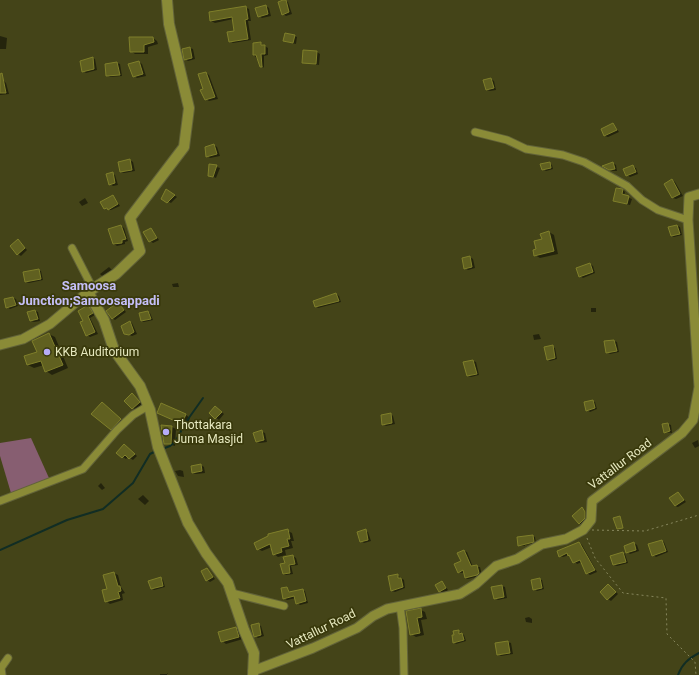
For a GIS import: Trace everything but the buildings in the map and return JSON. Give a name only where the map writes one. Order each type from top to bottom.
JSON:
[{"type":"main road","points":[[166,0],[168,24],[189,108],[184,146],[130,218],[140,251],[116,274],[88,292],[104,320],[114,350],[140,386],[148,406],[159,450],[188,523],[206,553],[228,583],[244,630],[254,653],[253,673]]},
{"type":"street","points":[[475,132],[507,140],[526,149],[563,155],[584,162],[627,186],[642,200],[658,210],[688,220]]},
{"type":"street","name":"Vattallur Road","points":[[253,673],[357,628],[372,616],[387,609],[460,594],[476,584],[496,566],[517,559],[542,544],[566,539],[584,530],[591,520],[592,501],[682,433],[693,420],[699,387],[688,220],[689,197],[699,194]]},
{"type":"street","points":[[0,345],[23,339],[50,324],[88,292],[90,285],[72,248]]},
{"type":"street","points":[[0,502],[83,469],[117,430],[133,415],[148,406]]},
{"type":"street","points":[[232,593],[284,606]]},
{"type":"street","points":[[400,606],[403,628],[404,675]]},
{"type":"street","points":[[2,675],[1,668],[8,658]]},
{"type":"path","points":[[696,675],[695,662],[667,634],[666,598],[622,593],[595,558],[584,530],[645,531],[699,515]]},
{"type":"shaded area","points":[[31,438],[49,478],[11,493],[0,456],[0,443]]},
{"type":"waterway","points":[[162,449],[175,442],[186,422],[203,398]]},
{"type":"waterway","points":[[0,550],[67,520],[103,509],[133,483],[150,454],[156,451]]},
{"type":"waterway","points":[[678,675],[686,662],[699,653]]},
{"type":"place","name":"KKB Auditorium","points":[[47,352]]},
{"type":"place","name":"Thottakara Juma Masjid","points":[[166,432]]},
{"type":"district","name":"Samoosa Junction;Samoosappadi","points":[[89,292]]}]
